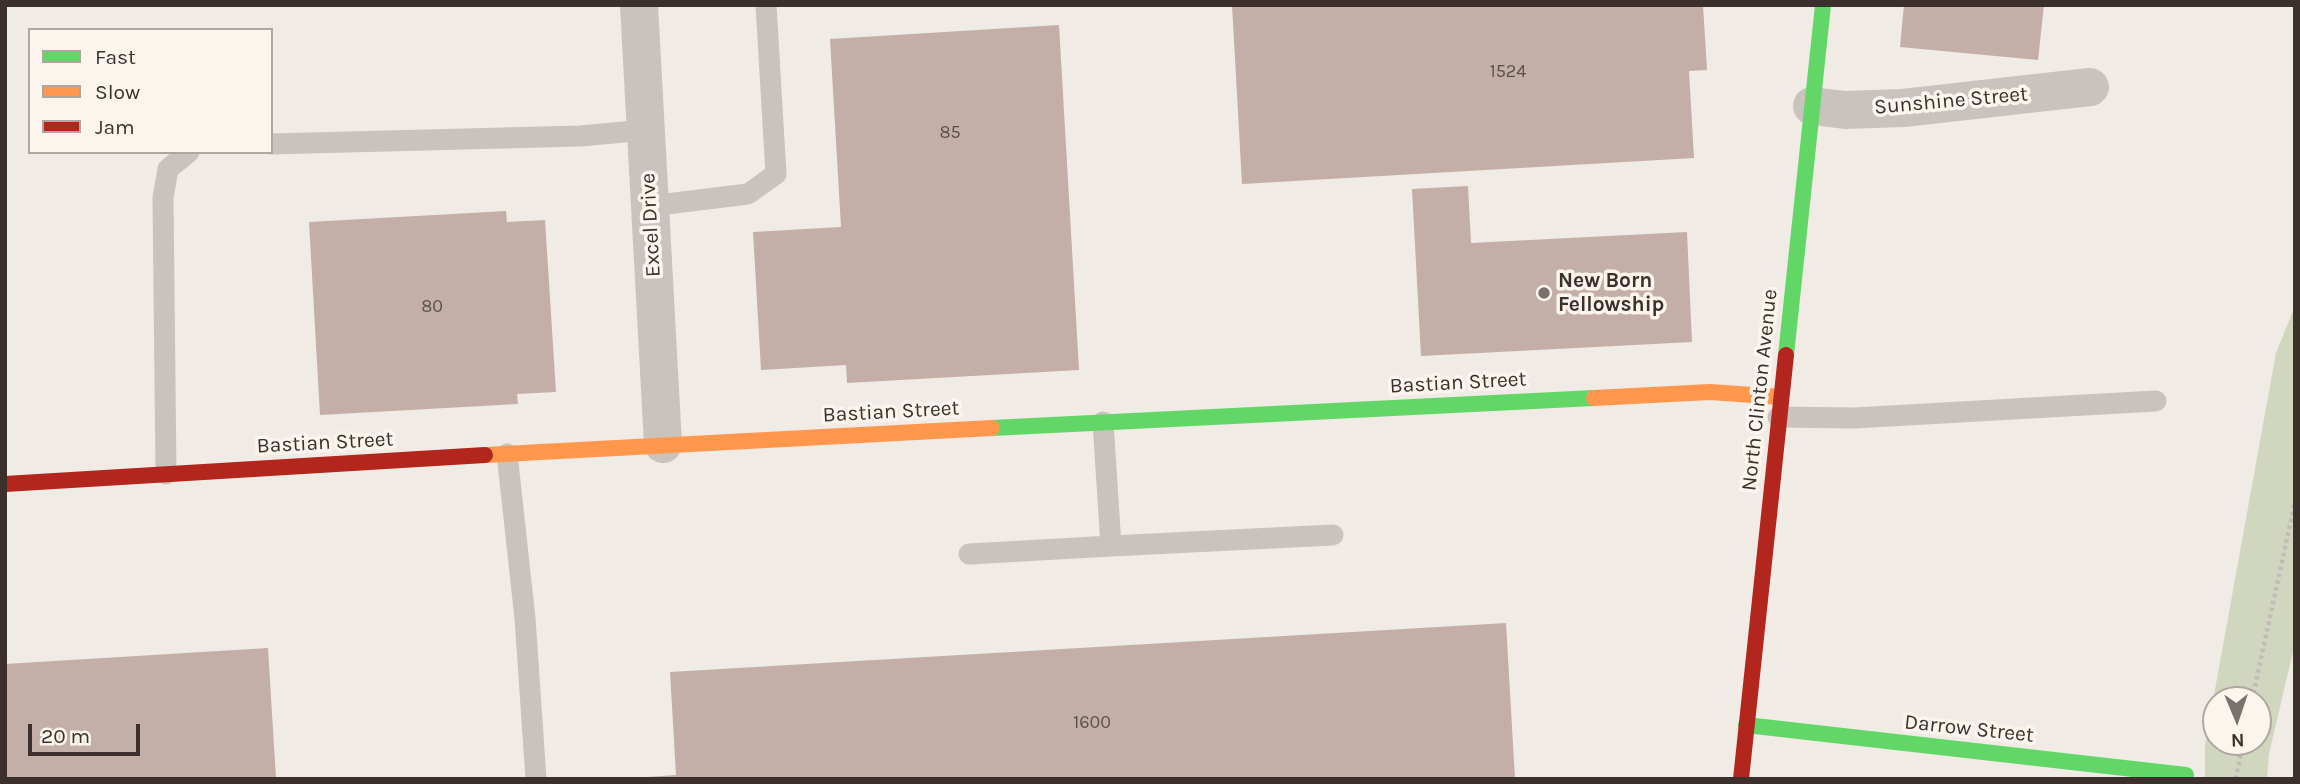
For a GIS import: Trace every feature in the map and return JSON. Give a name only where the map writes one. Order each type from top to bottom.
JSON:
[{"type":"street","name":"Excel Drive","points":[[639,5],[663,444]]},
{"type":"street","name":"North Clinton Avenue","points":[[1741,779],[1823,5]]},
{"type":"street","name":"Sunshine Street","points":[[1812,106],[1845,110],[1903,108],[2090,87]]},
{"type":"street","name":"Bastian Street","points":[[5,484],[663,444],[1710,392],[1734,391],[1779,407]]},
{"type":"street","name":"Darrow Street","points":[[1746,725],[2186,777]]},
{"type":"lane","points":[[650,206],[748,194],[776,174],[766,5]]},
{"type":"lane","points":[[273,144],[580,136],[646,130]]},
{"type":"lane","points":[[166,474],[163,198],[168,169],[187,154]]},
{"type":"lane","points":[[1779,407],[1854,418],[2155,401]]},
{"type":"lane","points":[[1103,422],[1111,546]]},
{"type":"lane","points":[[507,454],[525,618],[536,779]]},
{"type":"lane","points":[[969,554],[1333,535]]},
{"type":"path","points":[[2255,686],[2295,502]]},
{"type":"path","points":[[2236,779],[2240,756]]},
{"type":"green space","points":[[2295,306],[2295,643],[2272,741],[2272,686],[2216,686],[2276,353]]},
{"type":"green space","points":[[2205,756],[2269,756],[2267,779],[2205,779]]},
{"type":"building","points":[[1232,5],[1703,5],[1707,70],[1689,71],[1694,158],[1242,184]]},
{"type":"building","points":[[1904,5],[2044,5],[2038,60],[1900,47]]},
{"type":"building","points":[[1059,25],[1079,370],[847,383],[846,365],[761,370],[753,232],[841,227],[830,39]]},
{"type":"building","points":[[1468,186],[1471,243],[1687,232],[1692,342],[1421,356],[1412,189]]},
{"type":"building","points":[[506,211],[507,222],[545,220],[556,392],[517,394],[518,404],[320,415],[309,222]]},
{"type":"building","points":[[1506,623],[1515,779],[647,779],[676,775],[670,672]]},
{"type":"building","points":[[268,648],[276,779],[5,779],[5,664]]},
{"type":"traffic: fast","points":[[1786,355],[1823,5]]},
{"type":"traffic: fast","points":[[992,428],[1594,398]]},
{"type":"traffic: fast","points":[[1746,725],[2186,775]]},
{"type":"traffic: slow","points":[[1594,398],[1710,392],[1780,397]]},
{"type":"traffic: slow","points":[[485,455],[992,428]]},
{"type":"traffic: jam","points":[[1741,779],[1786,355]]},
{"type":"traffic: jam","points":[[5,484],[485,455]]},
{"type":"place","name":"New Born Fellowship","points":[[1544,293]]}]
